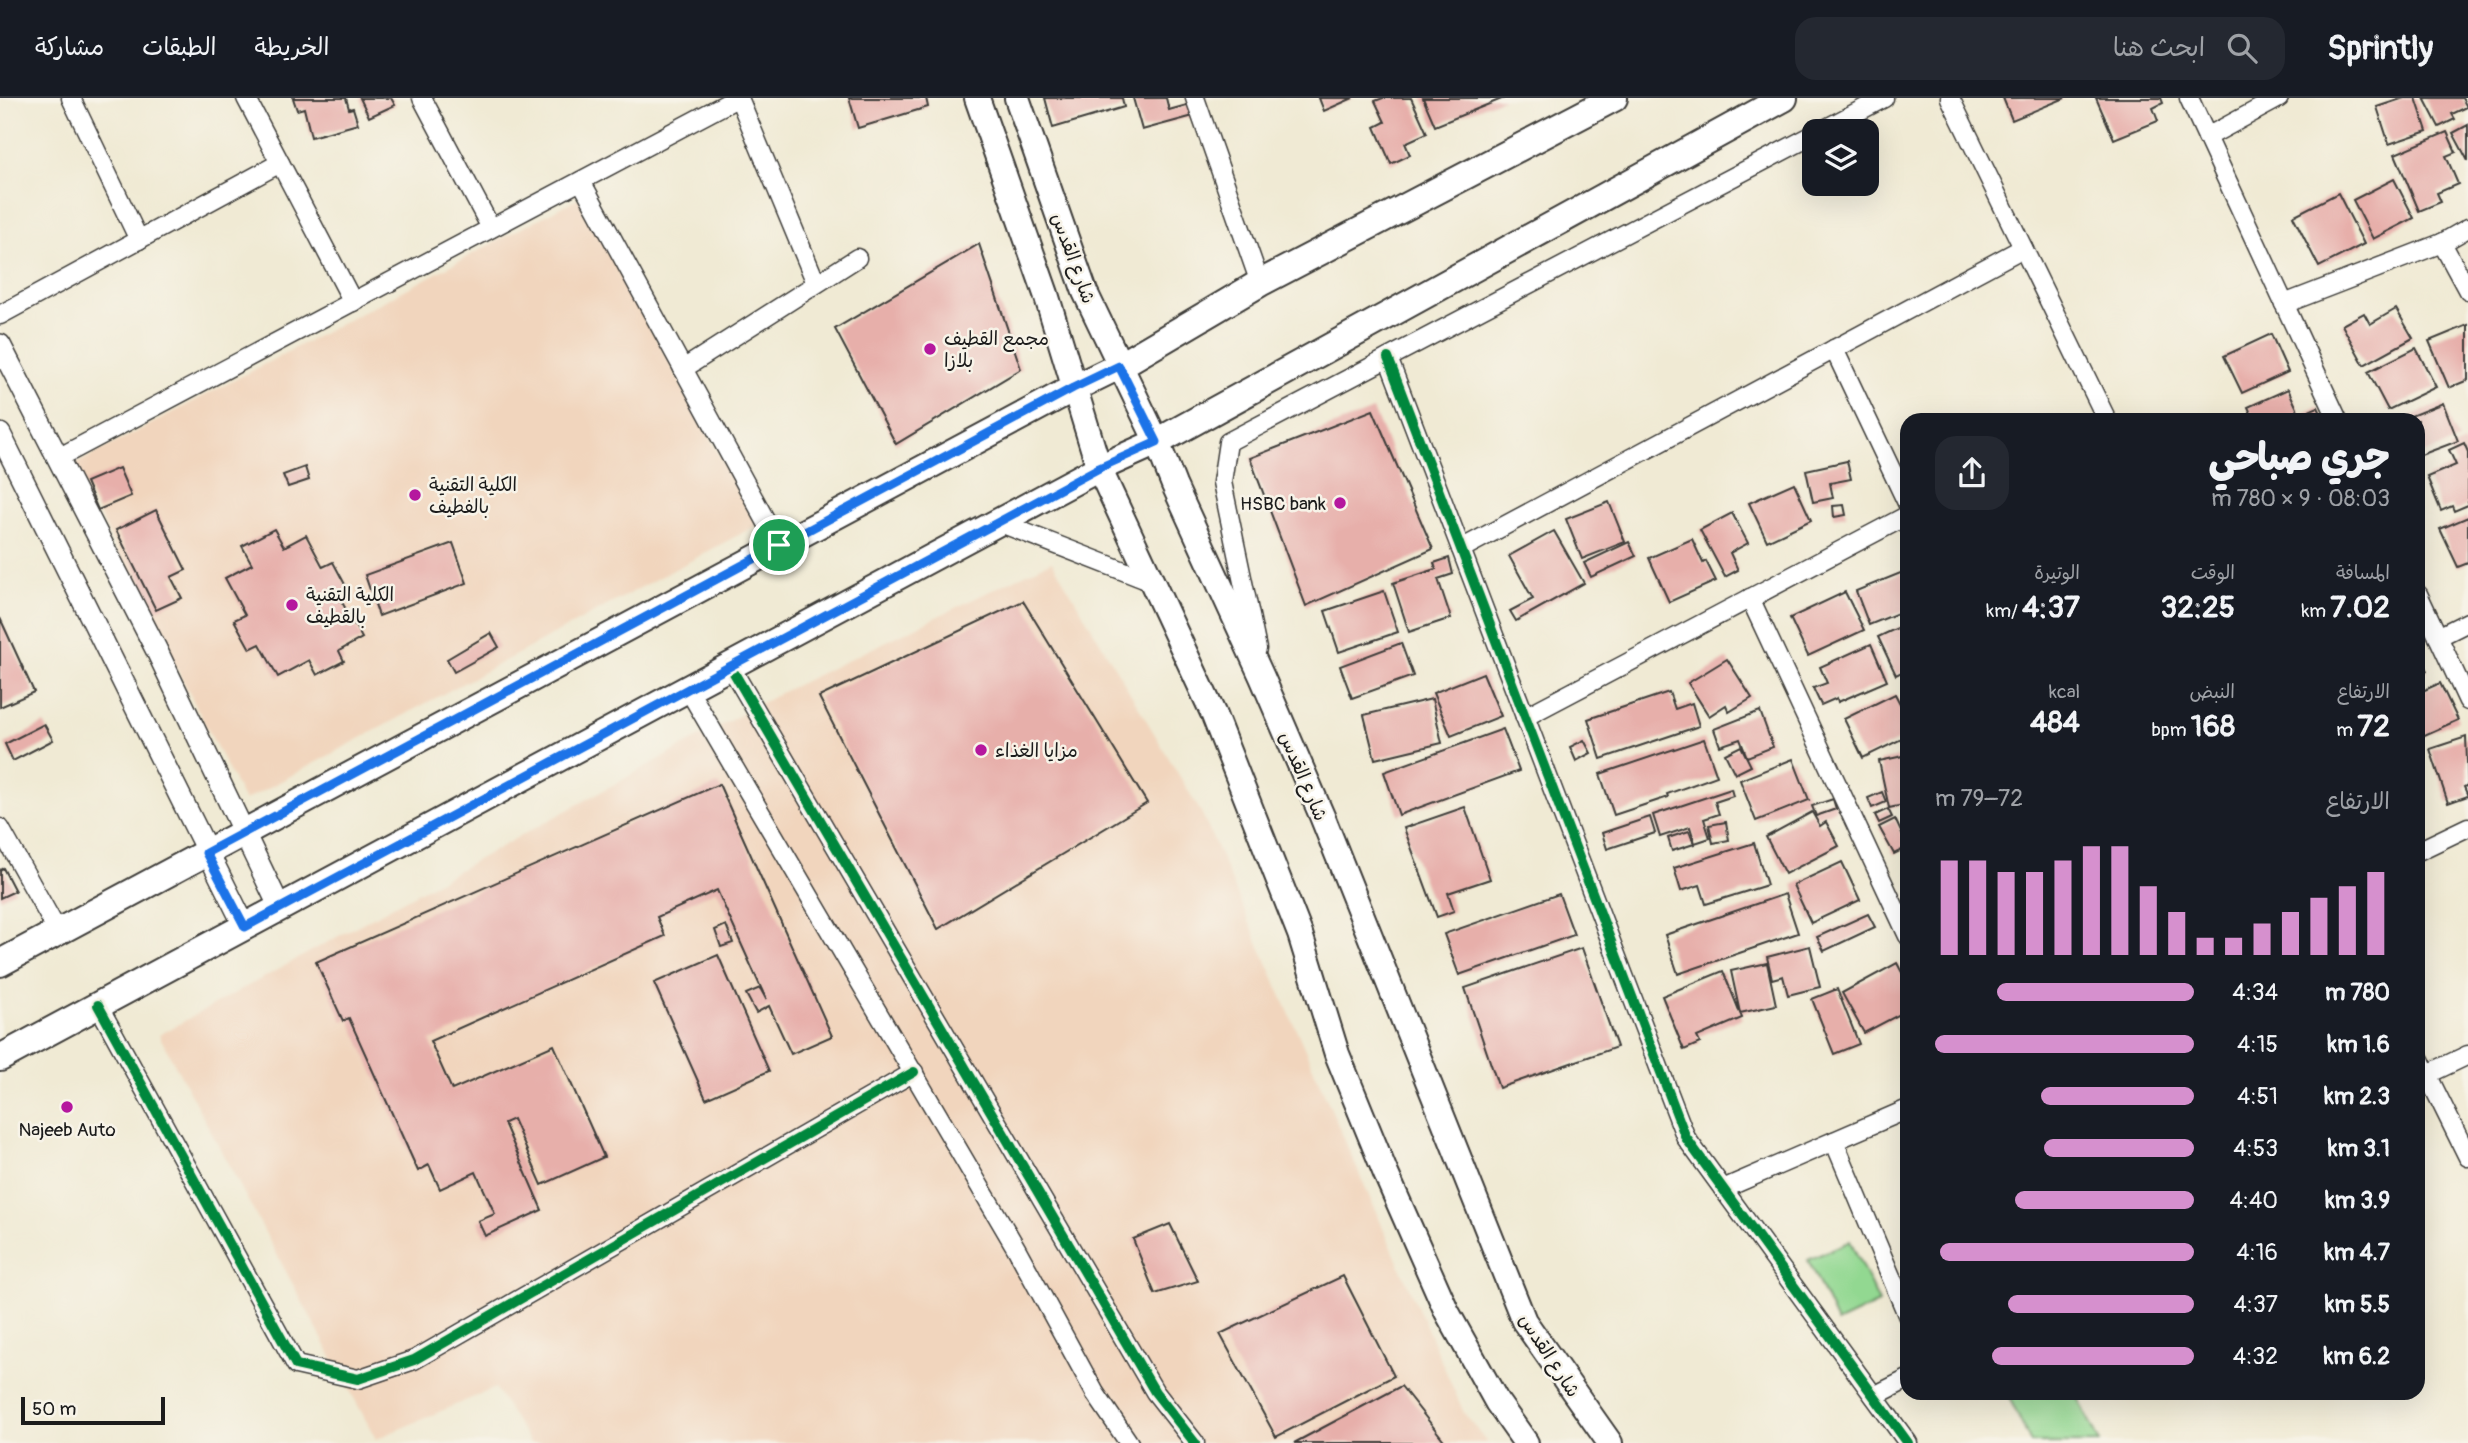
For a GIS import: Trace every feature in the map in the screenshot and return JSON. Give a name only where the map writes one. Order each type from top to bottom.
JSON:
[{"type":"main road","points":[[977,98],[1046,294],[1099,468],[1213,713],[1300,934],[1337,1054],[1447,1312],[1497,1402],[1526,1443]]},
{"type":"main road","name":"شارع القدس","points":[[1017,98],[1085,292],[1157,442],[1327,829],[1524,1321],[1610,1443]]},
{"type":"main road","points":[[0,963],[1073,388],[1119,366],[1260,284],[1614,98]]},
{"type":"main road","points":[[0,1058],[1099,468],[1157,442],[1784,98]]},
{"type":"street","points":[[71,98],[139,240]]},
{"type":"street","points":[[246,98],[353,302]]},
{"type":"street","points":[[422,98],[491,228]]},
{"type":"street","points":[[58,458],[738,98],[817,284]]},
{"type":"street","points":[[1195,98],[1260,284]]},
{"type":"street","points":[[1844,119],[1884,98]]},
{"type":"street","points":[[1950,98],[2105,413]]},
{"type":"street","points":[[2189,98],[2335,413]]},
{"type":"street","points":[[2207,137],[2279,98]]},
{"type":"street","points":[[1262,677],[1222,482],[1228,442],[1802,141]]},
{"type":"street","points":[[0,315],[280,163]]},
{"type":"street","points":[[581,181],[779,545]]},
{"type":"street","points":[[2284,304],[2442,243],[2468,228]]},
{"type":"street","points":[[2442,243],[2468,291]]},
{"type":"street","points":[[1461,550],[2023,248]]},
{"type":"street","points":[[683,369],[857,258]]},
{"type":"street","points":[[0,345],[156,649],[280,908]]},
{"type":"street","points":[[1834,349],[1900,488]]},
{"type":"street","points":[[1388,358],[1686,1138],[1908,1443]]},
{"type":"street","points":[[0,435],[245,927]]},
{"type":"street","points":[[1525,718],[1900,519]]},
{"type":"street","points":[[998,522],[1152,582]]},
{"type":"street","points":[[1751,598],[1900,919]]},
{"type":"street","points":[[2425,609],[2468,701]]},
{"type":"street","points":[[2438,637],[2468,622]]},
{"type":"street","points":[[730,666],[1155,1392],[1195,1443]]},
{"type":"street","points":[[688,689],[1016,1248],[1095,1393],[1129,1443]]},
{"type":"street","points":[[2425,848],[2468,827]]},
{"type":"street","points":[[0,828],[58,932]]},
{"type":"street","points":[[98,1006],[296,1365],[358,1379],[414,1360],[914,1072]]},
{"type":"street","points":[[2428,1074],[2468,1055]]},
{"type":"street","points":[[2425,1069],[2468,1157]]},
{"type":"street","points":[[1723,1189],[1900,1113]]},
{"type":"street","points":[[1834,1141],[1900,1298]]},
{"type":"street","points":[[1874,1396],[1900,1383]]},
{"type":"shaded area","name":"الكلية التقنية بالفطيف","points":[[580,197],[757,525],[244,801],[74,465]]},
{"type":"shaded area","points":[[1052,561],[1202,814],[1464,1413],[1487,1443],[530,1443],[495,1388],[376,1439],[159,1035],[780,693]]},
{"type":"green space","points":[[1850,1241],[1879,1303],[1837,1323],[1808,1260]]},
{"type":"green space","points":[[2010,1400],[2079,1400],[2100,1443],[2031,1443]]},
{"type":"building","points":[[293,98],[346,98],[349,109],[353,108],[358,124],[311,137],[304,108],[297,110]]},
{"type":"building","points":[[360,98],[391,98],[395,105],[369,117]]},
{"type":"building","points":[[849,98],[926,98],[928,107],[858,128]]},
{"type":"building","points":[[1045,98],[1122,98],[1124,107],[1053,128]]},
{"type":"building","points":[[1133,98],[1166,98],[1169,110],[1194,103],[1197,115],[1142,130]]},
{"type":"building","points":[[1319,98],[1353,98],[1324,111]]},
{"type":"building","points":[[1383,98],[1411,98],[1427,133],[1405,143],[1410,155],[1391,164],[1375,127],[1385,122],[1375,101]]},
{"type":"building","points":[[1423,98],[1504,98],[1435,126]]},
{"type":"building","points":[[2003,98],[2065,98],[2012,120]]},
{"type":"building","points":[[2096,98],[2161,98],[2163,103],[2153,108],[2158,121],[2114,139]]},
{"type":"building","points":[[2404,98],[2416,98],[2427,131],[2389,144],[2377,107]]},
{"type":"building","points":[[2424,98],[2462,98],[2467,107],[2452,114],[2455,119],[2439,127]]},
{"type":"building","points":[[2468,125],[2468,161],[2453,133]]},
{"type":"building","points":[[2447,132],[2456,152],[2446,156],[2458,184],[2437,193],[2441,202],[2419,211],[2395,154]]},
{"type":"building","points":[[2394,179],[2414,218],[2373,239],[2353,200]]},
{"type":"building","points":[[2338,193],[2364,244],[2319,267],[2293,216]]},
{"type":"building","name":"مجمع القطيف بلازا","points":[[979,244],[1021,369],[896,444],[835,329]]},
{"type":"building","points":[[2396,309],[2413,338],[2364,365],[2342,325],[2364,313],[2370,324]]},
{"type":"building","points":[[2468,325],[2468,380],[2449,388],[2429,341]]},
{"type":"building","points":[[2271,334],[2288,372],[2242,393],[2224,356]]},
{"type":"building","points":[[2416,348],[2436,387],[2388,410],[2368,372]]},
{"type":"building","points":[[2288,389],[2299,413],[2251,413],[2248,407]]},
{"type":"building","points":[[2443,403],[2458,441],[2425,453],[2425,413],[2418,413]]},
{"type":"building","points":[[2318,407],[2321,413],[2304,413]]},
{"type":"building","name":"HSBC bank","points":[[1373,410],[1433,549],[1306,606],[1250,458]]},
{"type":"building","points":[[2464,443],[2468,452],[2468,505],[2454,511],[2452,506],[2441,511],[2427,477],[2456,465],[2449,450]]},
{"type":"building","points":[[1847,461],[1851,479],[1830,483],[1833,498],[1813,502],[1806,470]]},
{"type":"building","points":[[305,467],[309,480],[288,487],[283,475]]},
{"type":"building","points":[[119,468],[131,496],[98,510],[86,482]]},
{"type":"building","points":[[1794,483],[1811,520],[1767,541],[1749,503]]},
{"type":"building","points":[[1609,502],[1625,542],[1582,559],[1566,519]]},
{"type":"building","points":[[1844,505],[1846,515],[1834,517],[1833,506]]},
{"type":"building","points":[[156,510],[186,570],[171,577],[182,598],[156,610],[116,530]]},
{"type":"building","points":[[1732,513],[1748,543],[1730,553],[1738,570],[1725,577],[1700,530]]},
{"type":"building","points":[[2468,517],[2468,563],[2458,567],[2440,529]]},
{"type":"building","name":"الكلية التقنية بالقطيف","points":[[274,529],[284,547],[306,535],[323,567],[333,562],[348,590],[338,595],[362,638],[339,651],[344,661],[317,675],[309,660],[278,677],[260,644],[250,649],[234,620],[245,615],[225,578],[252,564],[242,546]]},
{"type":"building","points":[[1554,531],[1584,583],[1516,621],[1510,611],[1533,599],[1509,556]]},
{"type":"building","points":[[1692,539],[1703,563],[1706,561],[1716,581],[1669,602],[1649,558]]},
{"type":"building","points":[[1629,542],[1636,556],[1591,577],[1584,563]]},
{"type":"building","points":[[453,543],[467,583],[379,616],[365,575]]},
{"type":"building","points":[[1449,558],[1453,574],[1438,579],[1451,618],[1409,632],[1393,583],[1436,569],[1434,563]]},
{"type":"building","points":[[1900,573],[1900,612],[1869,625],[1856,591]]},
{"type":"building","points":[[1384,591],[1398,632],[1339,652],[1325,611]]},
{"type":"building","points":[[1845,592],[1864,630],[1808,656],[1790,618]]},
{"type":"building","name":"مزايا الغذاء","points":[[1023,601],[1147,803],[938,929],[819,697]]},
{"type":"building","points":[[0,618],[34,692],[0,707]]},
{"type":"building","points":[[1900,627],[1900,673],[1896,675],[1878,637]]},
{"type":"building","points":[[491,633],[499,647],[454,672],[447,659]]},
{"type":"building","points":[[1401,643],[1413,676],[1352,698],[1340,666]]},
{"type":"building","points":[[1871,644],[1887,681],[1838,702],[1837,698],[1821,705],[1813,688],[1827,683],[1820,667]]},
{"type":"building","points":[[1727,659],[1752,698],[1729,712],[1726,705],[1709,716],[1688,683]]},
{"type":"building","points":[[1483,673],[1501,716],[1451,736],[1433,693]]},
{"type":"building","points":[[2440,683],[2458,720],[2425,735],[2425,690]]},
{"type":"building","points":[[1669,692],[1675,709],[1692,703],[1699,726],[1601,759],[1588,719]]},
{"type":"building","points":[[1895,694],[1900,704],[1900,740],[1863,758],[1844,719]]},
{"type":"building","points":[[1432,699],[1442,743],[1375,759],[1364,715]]},
{"type":"building","points":[[1760,711],[1773,747],[1747,757],[1740,739],[1720,746],[1714,729]]},
{"type":"building","points":[[44,724],[53,740],[13,761],[5,744]]},
{"type":"building","points":[[1503,729],[1519,771],[1399,815],[1384,772]]},
{"type":"building","points":[[2466,737],[2468,785],[2464,787],[2468,796],[2448,803],[2430,749]]},
{"type":"building","points":[[1704,739],[1717,776],[1667,794],[1668,797],[1614,815],[1600,774]]},
{"type":"building","points":[[1584,740],[1591,753],[1576,761],[1570,747]]},
{"type":"building","points":[[1741,746],[1751,766],[1735,774],[1725,754]]},
{"type":"building","points":[[1900,757],[1900,806],[1889,808],[1879,761]]},
{"type":"building","points":[[1793,759],[1809,800],[1756,821],[1740,780]]},
{"type":"building","points":[[719,784],[832,1036],[791,1054],[769,1006],[756,1013],[746,994],[760,988],[766,999],[717,890],[657,917],[665,936],[430,1041],[452,1090],[554,1045],[604,1157],[542,1185],[513,1119],[504,1123],[542,1210],[485,1236],[478,1221],[495,1214],[476,1172],[440,1189],[429,1165],[418,1171],[349,1018],[343,1021],[316,962]]},
{"type":"building","points":[[1731,789],[1733,796],[1715,802],[1719,814],[1704,819],[1710,838],[1695,843],[1690,827],[1660,837],[1653,815]]},
{"type":"building","points":[[1882,792],[1886,802],[1872,808],[1868,798]]},
{"type":"building","points":[[1833,799],[1836,809],[1816,816],[1812,806]]},
{"type":"building","points":[[1465,807],[1490,879],[1448,893],[1454,911],[1437,917],[1404,828]]},
{"type":"building","points":[[1888,809],[1892,817],[1879,823],[1875,815]]},
{"type":"building","points":[[1812,812],[1820,826],[1826,822],[1839,846],[1785,874],[1766,837]]},
{"type":"building","points":[[1650,817],[1655,833],[1607,849],[1602,833]]},
{"type":"building","points":[[1895,819],[1900,830],[1900,851],[1894,854],[1879,827]]},
{"type":"building","points":[[1726,822],[1729,840],[1713,843],[1709,825]]},
{"type":"building","points":[[1689,831],[1694,844],[1672,851],[1668,838]]},
{"type":"building","points":[[1754,843],[1767,885],[1706,904],[1700,885],[1681,891],[1674,868]]},
{"type":"building","points":[[1842,862],[1860,900],[1811,923],[1793,885]]},
{"type":"building","points":[[3,868],[15,891],[0,898],[0,870]]},
{"type":"building","points":[[1559,894],[1574,935],[1459,975],[1444,934]]},
{"type":"building","points":[[1785,894],[1798,933],[1678,974],[1665,935]]},
{"type":"building","points":[[1868,914],[1875,927],[1824,951],[1817,937]]},
{"type":"building","points":[[726,925],[733,943],[721,947],[715,930]]},
{"type":"building","points":[[1810,946],[1820,987],[1788,995],[1783,976],[1772,979],[1767,957]]},
{"type":"building","points":[[1582,948],[1617,1047],[1499,1088],[1465,988]]},
{"type":"building","points":[[718,955],[769,1071],[706,1099],[654,983]]},
{"type":"building","points":[[1767,963],[1776,1005],[1740,1013],[1731,971]]},
{"type":"building","points":[[1897,963],[1900,969],[1900,1014],[1864,1033],[1842,993]]},
{"type":"building","points":[[1723,971],[1742,1018],[1697,1037],[1700,1043],[1684,1050],[1662,996]]},
{"type":"building","points":[[1837,989],[1859,1044],[1834,1054],[1812,999]]},
{"type":"building","points":[[1170,1224],[1198,1281],[1155,1294],[1133,1239]]},
{"type":"building","points":[[1343,1276],[1394,1376],[1276,1437],[1220,1334]]},
{"type":"building","points":[[1401,1386],[1446,1443],[1294,1443]]},
{"type":"cycle path","points":[[1388,358],[1686,1138],[1908,1443]]},
{"type":"cycle path","points":[[730,666],[1155,1392],[1195,1443]]},
{"type":"cycle path","points":[[98,1005],[296,1365],[358,1379],[414,1360],[914,1072]]},
{"type":"place","name":"مجمع القطيف بلازا","points":[[930,349]]},
{"type":"place","name":"الكلية التقنية بالفطيف","points":[[415,495]]},
{"type":"place","name":"HSBC bank","points":[[1340,503]]},
{"type":"place","name":"الكلية التقنية بالقطيف","points":[[292,605]]},
{"type":"place","name":"مزايا الغذاء","points":[[981,750]]},
{"type":"place","name":"Najeeb Auto","points":[[67,1107]]},
{"type":"route","points":[[1119,366],[1157,442],[1099,468],[245,927],[206,853],[779,545],[1119,366]]}]
